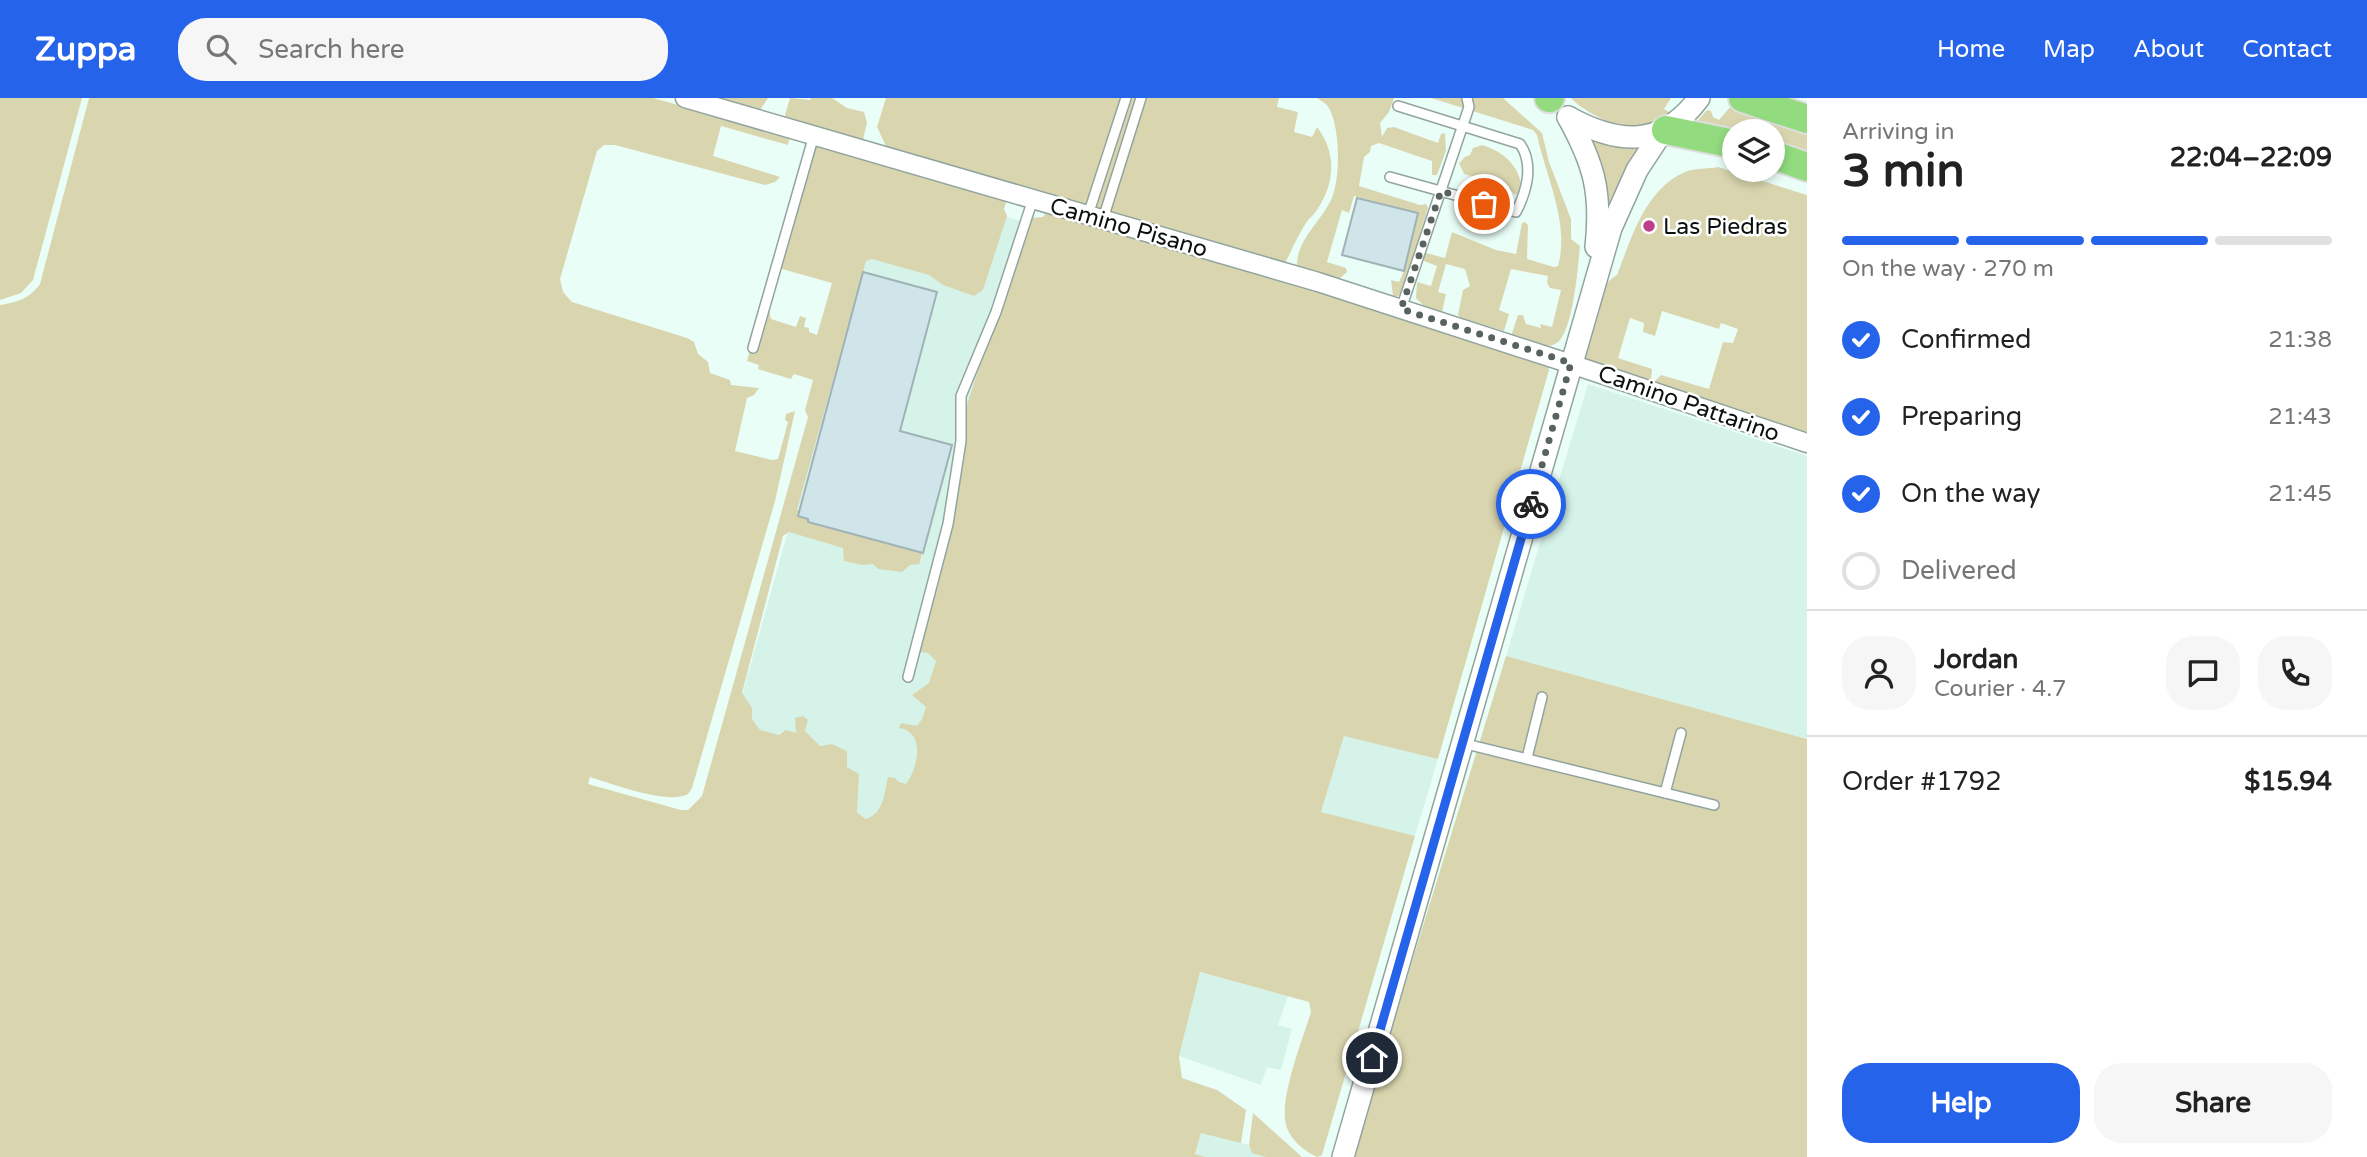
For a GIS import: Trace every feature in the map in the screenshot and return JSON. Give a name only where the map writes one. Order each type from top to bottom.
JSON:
[{"type":"highway","points":[[1743,98],[1807,119]]},
{"type":"highway","points":[[1664,131],[1722,142]]},
{"type":"highway","points":[[1785,159],[1807,167]]},
{"type":"street","name":"Camino Pisano","points":[[685,98],[1096,217],[1571,363]]},
{"type":"street","points":[[1549,98],[1568,117],[1587,151],[1595,179],[1599,206],[1591,294]]},
{"type":"street","points":[[1343,1157],[1591,294],[1619,206],[1637,170],[1664,131],[1688,113],[1699,98]]},
{"type":"street","points":[[1568,117],[1609,134],[1647,136],[1664,131]]},
{"type":"street","name":"Camino Pattarino","points":[[1571,363],[1807,443]]},
{"type":"lane","points":[[1096,217],[1126,98]]},
{"type":"lane","points":[[1096,217],[1141,98]]},
{"type":"lane","points":[[1401,309],[1469,107],[1467,98]]},
{"type":"lane","points":[[1391,177],[1516,212],[1527,178],[1528,155],[1520,144],[1398,106]]},
{"type":"lane","points":[[753,348],[814,135]]},
{"type":"lane","points":[[908,677],[948,524],[961,440],[961,396],[996,312],[1033,199]]},
{"type":"lane","points":[[1527,758],[1542,697]]},
{"type":"lane","points":[[1665,793],[1681,733]]},
{"type":"lane","points":[[1462,743],[1714,805]]},
{"type":"shaded area","points":[[0,98],[82,98],[33,280],[21,293],[0,300]]},
{"type":"shaded area","points":[[89,98],[653,98],[790,136],[788,145],[721,126],[713,156],[780,177],[765,185],[615,145],[604,145],[597,151],[560,279],[563,292],[572,302],[687,338],[694,342],[698,354],[708,362],[710,373],[730,380],[731,385],[759,388],[754,395],[747,398],[735,451],[778,459],[788,422],[785,420],[786,414],[795,411],[775,501],[692,788],[688,794],[667,797],[590,777],[588,784],[681,810],[688,810],[702,796],[808,417],[805,410],[813,380],[794,374],[791,379],[758,369],[759,365],[747,361],[769,281],[776,283],[769,310],[771,319],[796,327],[800,316],[806,318],[804,327],[817,335],[832,283],[775,267],[814,145],[819,144],[1007,199],[1004,209],[1007,216],[983,290],[974,296],[943,285],[929,275],[872,259],[866,261],[797,510],[806,512],[808,517],[925,545],[919,564],[910,565],[902,572],[878,569],[873,564],[862,565],[844,561],[843,548],[789,532],[783,536],[742,693],[752,708],[752,719],[760,730],[779,735],[786,730],[796,733],[795,718],[803,716],[808,720],[805,731],[820,746],[832,744],[847,751],[847,767],[859,774],[857,812],[865,819],[880,808],[888,777],[906,784],[914,769],[916,743],[908,731],[899,728],[901,723],[917,726],[922,719],[926,707],[912,695],[929,683],[936,661],[928,653],[920,652],[914,639],[967,441],[965,411],[1029,218],[1043,217],[1046,212],[1062,216],[1332,293],[1548,365],[1549,370],[1438,759],[1344,736],[1321,812],[1415,836],[1322,1155],[1312,1155],[1295,1141],[1289,1133],[1285,1117],[1288,1087],[1311,1012],[1309,1002],[1200,972],[1179,1056],[1182,1078],[1217,1090],[1246,1110],[1241,1143],[1201,1133],[1195,1154],[1206,1157],[0,1157],[0,305],[23,299],[40,284]]},
{"type":"shaded area","points":[[707,98],[768,98],[759,112]]},
{"type":"shaded area","points":[[790,98],[832,98],[847,108],[864,112],[867,123],[863,140],[788,121],[785,115]]},
{"type":"shaded area","points":[[886,98],[1279,98],[1277,107],[1298,112],[1294,132],[1312,137],[1317,127],[1331,158],[1330,179],[1323,200],[1307,221],[1285,263],[886,146],[877,127]]},
{"type":"shaded area","points":[[1317,98],[1394,98],[1389,112],[1380,123],[1382,137],[1387,128],[1394,127],[1438,143],[1441,134],[1445,133],[1446,151],[1437,175],[1432,175],[1432,161],[1379,143],[1371,146],[1370,152],[1364,157],[1359,186],[1420,205],[1426,204],[1428,208],[1402,292],[1398,296],[1393,296],[1391,280],[1399,282],[1404,271],[1418,213],[1354,196],[1349,213],[1342,210],[1327,262],[1346,268],[1347,272],[1339,279],[1297,266],[1300,248],[1327,208],[1337,179],[1335,123],[1326,104]]},
{"type":"shaded area","points":[[1431,98],[1503,98],[1542,133],[1549,162],[1571,219],[1571,239],[1580,246],[1570,315],[1561,339],[1551,346],[1534,344],[1513,336],[1512,333],[1518,315],[1523,315],[1526,324],[1541,328],[1540,324],[1552,327],[1561,290],[1550,288],[1547,283],[1548,276],[1511,269],[1499,310],[1509,314],[1504,331],[1458,315],[1463,290],[1470,286],[1465,269],[1446,264],[1438,292],[1446,294],[1442,312],[1423,305],[1416,298],[1417,282],[1431,286],[1437,266],[1424,261],[1423,257],[1426,253],[1445,258],[1452,232],[1496,250],[1516,254],[1522,223],[1525,222],[1528,225],[1527,259],[1558,266],[1561,250],[1559,217],[1537,135],[1533,130]]},
{"type":"shaded area","points":[[1571,98],[1671,98],[1664,109],[1672,114],[1659,125],[1638,129],[1613,124],[1600,118]]},
{"type":"shaded area","points":[[1731,106],[1772,119],[1722,119],[1722,130],[1692,127],[1707,110],[1719,120]]},
{"type":"shaded area","points":[[1785,123],[1807,130],[1807,160],[1785,154]]},
{"type":"shaded area","points":[[1588,134],[1625,147],[1643,148],[1609,209],[1606,209],[1599,161]]},
{"type":"shaded area","points":[[1482,145],[1498,152],[1511,163],[1519,177],[1521,195],[1516,195],[1502,184],[1464,174],[1459,163],[1470,155],[1473,148]]},
{"type":"shaded area","points":[[1718,167],[1722,168],[1722,182],[1766,182],[1807,195],[1807,440],[1659,390],[1655,381],[1661,375],[1709,389],[1723,342],[1733,343],[1738,329],[1721,323],[1719,329],[1662,311],[1655,336],[1643,332],[1644,323],[1630,318],[1618,358],[1652,369],[1648,384],[1584,361],[1600,310],[1600,295],[1605,285],[1617,275],[1641,216],[1659,190],[1671,180],[1693,170]]},
{"type":"shaded area","points":[[958,203],[1082,238],[905,868],[709,813],[869,242]]},
{"type":"shaded area","points":[[1588,384],[1807,456],[1807,739],[1506,656]]},
{"type":"shaded area","points":[[1506,656],[1807,739],[1807,1157],[1352,1157]]},
{"type":"shaded area","points":[[1344,735],[1438,759],[1415,836],[1321,812]]},
{"type":"shaded area","points":[[1199,972],[1288,996],[1278,1025],[1292,1029],[1281,1070],[1267,1067],[1261,1085],[1179,1056]]},
{"type":"shaded area","points":[[1253,1113],[1302,1157],[1265,1157],[1252,1153],[1249,1145]]},
{"type":"shaded area","points":[[1201,1132],[1249,1145],[1252,1153],[1265,1157],[1206,1157],[1195,1154]]},
{"type":"building","points":[[1357,198],[1418,213],[1404,271],[1342,255]]},
{"type":"building","points":[[863,272],[937,292],[900,431],[952,445],[923,553],[808,522],[808,519],[798,516]]},
{"type":"way so far","points":[[1484,204],[1441,191],[1401,309],[1571,363],[1531,504]]},
{"type":"place","name":"Las Piedras","points":[[1649,226]]},
{"type":"route","points":[[1372,1058],[1531,504]]}]
